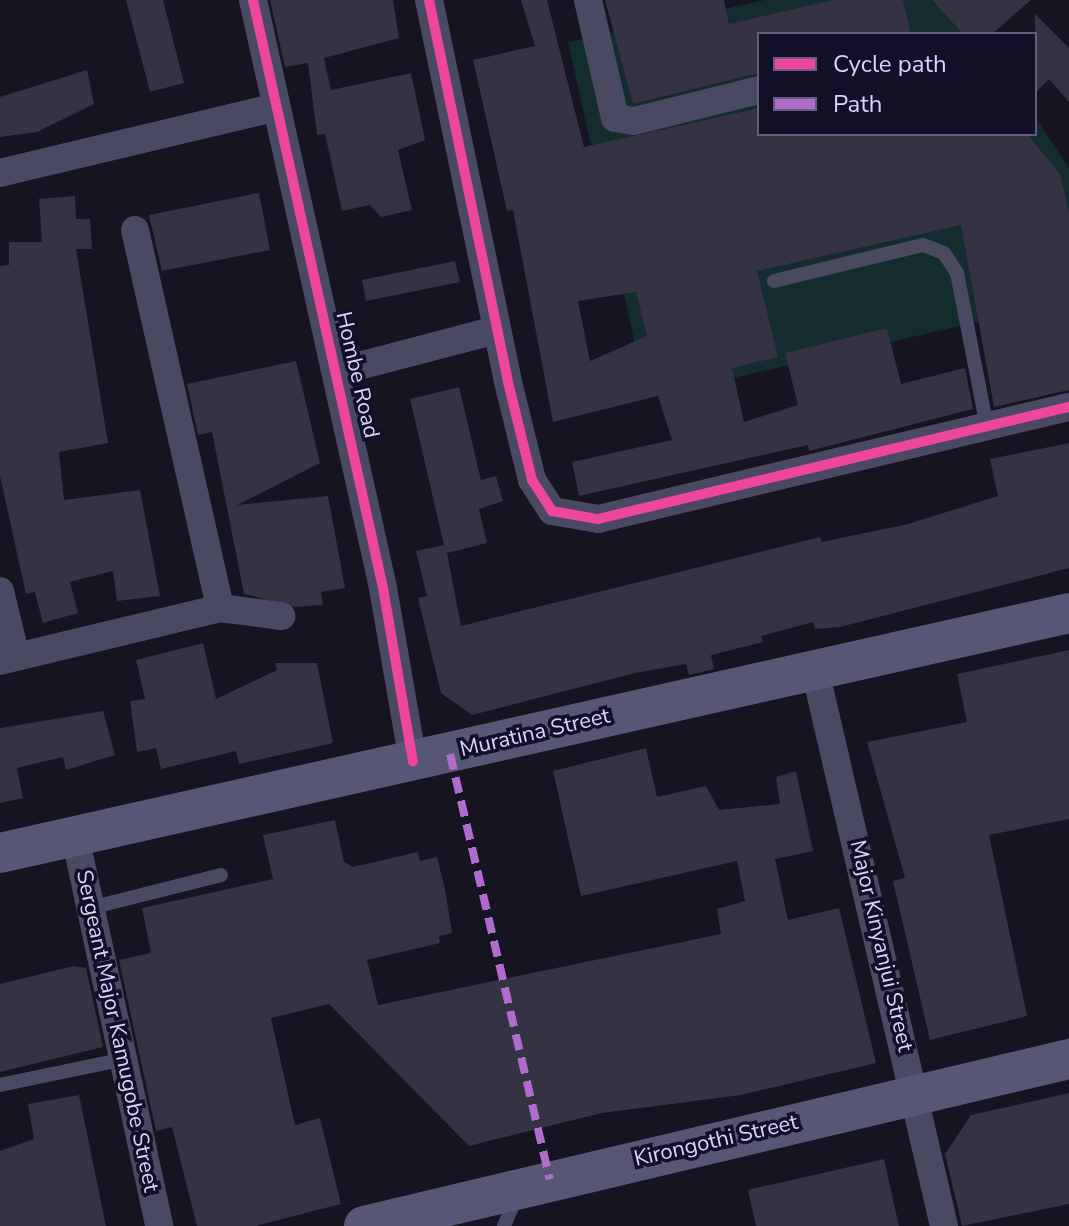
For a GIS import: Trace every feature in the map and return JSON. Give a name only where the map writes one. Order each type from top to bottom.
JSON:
[{"type":"main road","name":"Muratina Street","points":[[0,853],[413,761],[814,666],[1069,613]]},
{"type":"main road","name":"Kirongothi Street","points":[[364,1226],[520,1186],[1069,1059]]},
{"type":"street","name":"Hombe Road","points":[[253,0],[336,372],[413,761]]},
{"type":"street","points":[[429,0],[496,330],[532,480],[539,498],[567,518],[598,519],[1069,407]]},
{"type":"street","points":[[588,0],[615,118],[634,121],[757,90]]},
{"type":"street","points":[[0,173],[276,107]]},
{"type":"street","points":[[135,230],[220,608]]},
{"type":"street","points":[[336,372],[496,330]]},
{"type":"street","points":[[0,591],[8,659],[220,608],[281,616]]},
{"type":"street","name":"Major Kinyanjui Street","points":[[814,666],[944,1226]]},
{"type":"street","name":"Sergeant Major Kamugobe Street","points":[[75,836],[159,1226]]},
{"type":"lane","points":[[774,281],[923,245],[944,253],[957,273],[987,427]]},
{"type":"lane","points":[[90,908],[221,875]]},
{"type":"lane","points":[[0,1085],[124,1059]]},
{"type":"lane","points":[[504,1226],[520,1186]]},
{"type":"green space","points":[[765,0],[932,0],[961,32],[757,32],[757,136],[1037,136],[1037,120],[1069,168],[1069,301],[647,398],[568,42]]},
{"type":"building","points":[[126,0],[163,0],[184,83],[150,92]]},
{"type":"building","points":[[270,0],[393,0],[399,38],[324,58],[331,90],[411,73],[425,140],[398,150],[412,210],[381,217],[370,205],[342,211],[325,134],[317,135],[308,63],[285,67]]},
{"type":"building","points":[[521,0],[547,0],[584,147],[757,108],[757,136],[1029,136],[1060,174],[1069,212],[1069,390],[994,407],[961,225],[757,271],[778,357],[732,368],[744,422],[798,405],[785,353],[887,328],[901,384],[965,368],[973,409],[809,451],[808,445],[579,496],[572,462],[672,440],[658,396],[553,422],[513,210],[507,211],[473,60],[535,46]],"holes":[[[636,292],[647,336],[590,361],[578,301]]]},
{"type":"building","points":[[605,0],[724,0],[729,24],[833,0],[903,0],[911,32],[757,32],[757,73],[633,104]]},
{"type":"building","points":[[932,0],[1031,0],[994,32],[961,32]]},
{"type":"building","points":[[1035,14],[1069,48],[1069,102],[1049,79],[1037,91]]},
{"type":"building","points":[[87,70],[94,104],[37,132],[0,137],[0,97]]},
{"type":"building","points":[[259,193],[270,250],[162,271],[149,215]]},
{"type":"building","points":[[75,196],[76,219],[90,219],[92,249],[76,249],[108,443],[59,452],[64,500],[140,490],[160,596],[117,601],[113,571],[70,582],[78,613],[43,623],[35,592],[26,594],[0,476],[0,266],[9,265],[9,242],[42,242],[39,199]]},
{"type":"building","points":[[455,261],[460,282],[366,301],[362,280]]},
{"type":"building","points":[[296,361],[320,463],[237,505],[328,496],[345,588],[321,592],[323,605],[295,607],[244,594],[212,432],[198,435],[187,384]]},
{"type":"building","points":[[459,387],[481,480],[496,476],[503,501],[479,509],[487,543],[447,553],[461,626],[820,537],[822,542],[908,524],[998,496],[990,459],[1069,443],[1069,568],[840,627],[815,629],[813,622],[761,636],[763,642],[711,655],[714,669],[689,675],[686,664],[635,673],[472,715],[441,693],[418,598],[427,596],[416,551],[444,545],[410,399]]},
{"type":"building","points":[[203,643],[216,699],[277,670],[275,663],[317,663],[333,743],[239,764],[236,751],[161,769],[156,748],[137,752],[130,701],[145,699],[136,660]]},
{"type":"building","points":[[1069,650],[1069,819],[989,835],[1027,1016],[930,1040],[893,881],[905,878],[867,742],[967,722],[957,674]]},
{"type":"building","points":[[103,711],[115,755],[66,770],[63,757],[17,768],[23,798],[0,803],[0,728]]},
{"type":"building","points":[[646,748],[657,797],[706,786],[719,810],[780,804],[776,777],[796,771],[813,851],[775,859],[788,920],[839,908],[876,1063],[741,1095],[602,1113],[469,1146],[329,1004],[271,1018],[295,1125],[320,1118],[341,1204],[255,1226],[197,1226],[172,1127],[156,1131],[119,960],[151,953],[142,908],[273,879],[263,835],[335,820],[344,862],[353,867],[418,852],[420,861],[437,857],[445,889],[452,933],[439,936],[440,943],[367,960],[378,1005],[721,934],[717,909],[745,901],[737,861],[581,896],[553,771]]},
{"type":"building","points":[[74,966],[86,968],[103,1047],[0,1072],[0,984]]},
{"type":"building","points":[[1069,1093],[1069,1204],[962,1226],[945,1154],[971,1115]]},
{"type":"building","points":[[79,1095],[106,1226],[0,1226],[0,1151],[34,1139],[28,1104]]},
{"type":"building","points":[[884,1159],[899,1226],[756,1226],[748,1190]]},
{"type":"marked path","points":[[450,754],[550,1179]]},
{"type":"cycle path","points":[[253,0],[383,588],[413,761]]},
{"type":"cycle path","points":[[429,0],[508,382],[532,480],[552,511],[598,519],[1069,407]]}]
